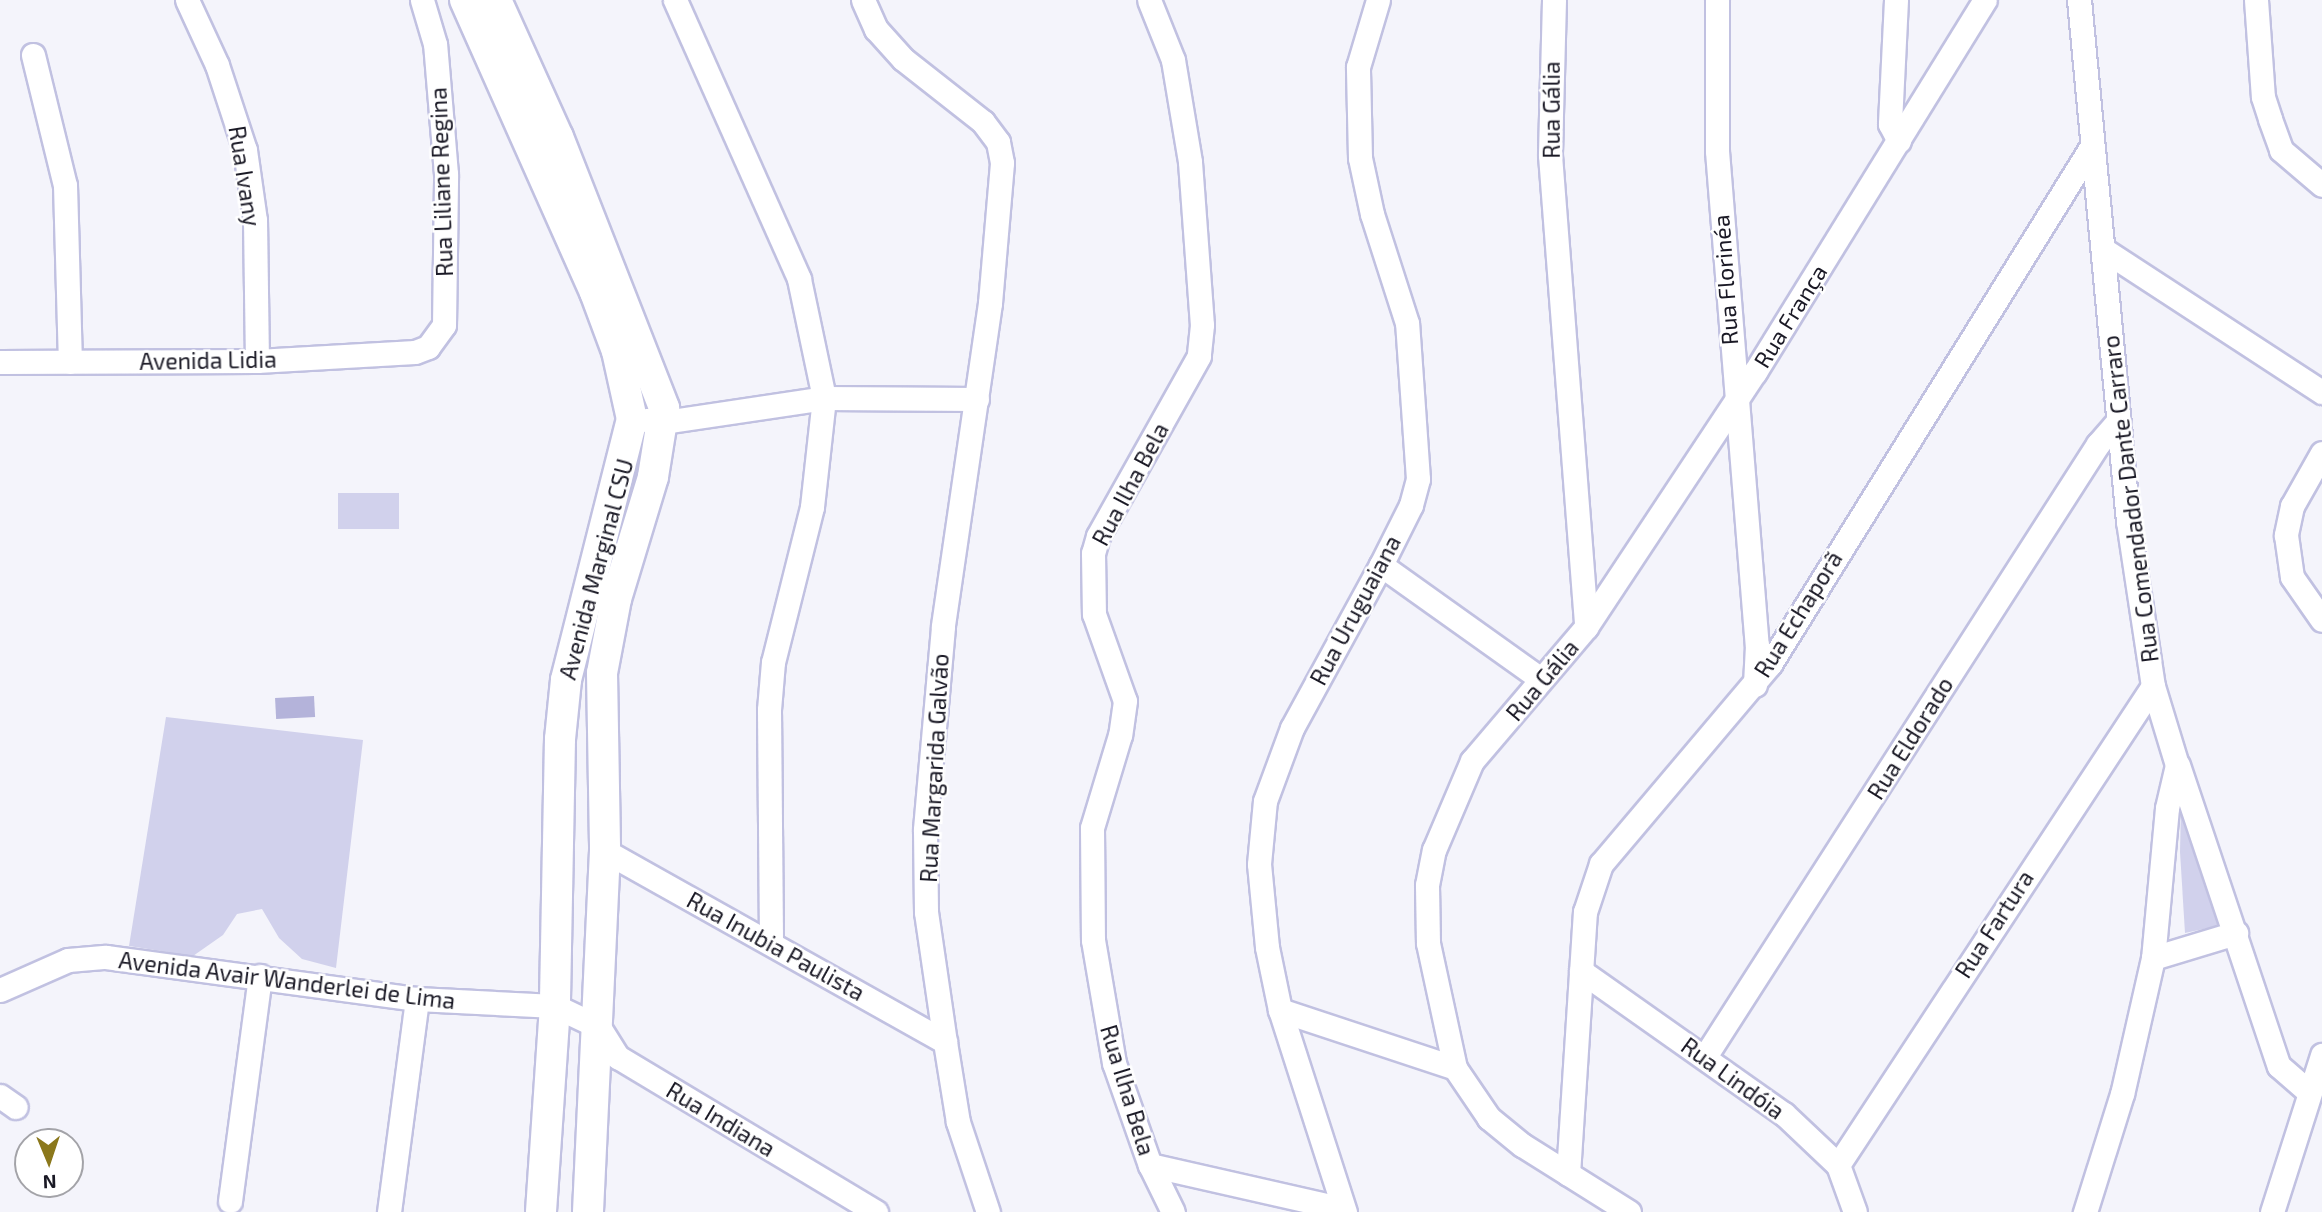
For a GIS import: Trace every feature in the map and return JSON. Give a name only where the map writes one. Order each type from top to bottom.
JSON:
[{"type":"main road","name":"Avenida Marginal CSU","points":[[466,0],[595,292],[617,351],[632,419],[566,680],[559,739],[588,1212]]},
{"type":"main road","name":"Avenida Marginal CSU","points":[[496,0],[653,372],[664,422],[653,477],[616,599],[601,673],[605,851],[541,1212]]},
{"type":"street","name":"Rua Ivany","points":[[187,0],[217,65],[245,150],[255,220],[257,361]]},
{"type":"street","name":"Rua Liliane Regina","points":[[415,352],[438,338],[444,325],[446,174],[435,44],[422,0]]},
{"type":"street","points":[[675,0],[799,279],[824,398],[812,507],[773,662],[769,710],[771,942]]},
{"type":"street","name":"Rua Margarida Galvão","points":[[863,0],[876,29],[903,59],[983,122],[998,142],[1003,187],[982,363],[943,626],[925,830],[926,912],[958,1122],[988,1212]]},
{"type":"street","name":"Rua Ilha Bela","points":[[1149,0],[1173,61],[1190,162],[1202,325],[1199,356],[1098,536],[1090,580],[1094,614],[1125,701],[1120,735],[1092,828],[1093,940],[1111,1052],[1150,1165],[1173,1212]]},
{"type":"street","name":"Rua Uruguaiana","points":[[1343,1210],[1279,1010],[1267,947],[1259,864],[1265,801],[1292,728],[1411,505],[1419,454],[1407,323],[1372,214],[1360,158],[1358,67],[1378,0]]},
{"type":"street","name":"Rua Gália","points":[[1554,0],[1550,155],[1586,628],[1472,761],[1434,850],[1427,886],[1428,943],[1455,1068],[1489,1118],[1568,1174],[1629,1212]]},
{"type":"street","name":"Rua Florinéa","points":[[1717,0],[1717,151],[1731,365],[1738,397],[1757,645],[1755,685]]},
{"type":"street","points":[[1896,0],[1890,124],[1899,141]]},
{"type":"street","name":"Rua França","points":[[1586,628],[1738,397],[1986,0]]},
{"type":"street","name":"Rua Comendador Dante Carraro","points":[[2079,0],[2090,149],[2104,250],[2117,422],[2153,686],[2278,1066],[2309,1092]]},
{"type":"street","points":[[2256,0],[2263,97],[2273,129],[2281,149],[2322,185]]},
{"type":"street","points":[[33,55],[65,185],[70,362]]},
{"type":"street","name":"Rua Echaporã","points":[[1568,1174],[1585,912],[1601,864],[1712,728],[1755,685],[2090,149]]},
{"type":"street","points":[[2104,250],[2322,391]]},
{"type":"street","name":"Avenida Lidia","points":[[0,362],[257,361],[415,352]]},
{"type":"street","points":[[632,419],[664,422],[824,398],[977,399]]},
{"type":"street","name":"Rua Eldorado","points":[[1706,1055],[2091,455],[2117,422]]},
{"type":"street","points":[[2322,453],[2292,506],[2286,535],[2292,577],[2322,620]]},
{"type":"street","points":[[1381,565],[1541,679]]},
{"type":"street","name":"Rua Fartura","points":[[1838,1165],[2153,686]]},
{"type":"street","points":[[2085,1212],[2122,1094],[2153,958],[2167,808],[2178,765]]},
{"type":"street","name":"Rua Inubia Paulista","points":[[605,851],[945,1042]]},
{"type":"street","points":[[2153,958],[2236,933]]},
{"type":"street","name":"Avenida Avair Wanderlei de Lima","points":[[0,990],[68,960],[106,957],[417,999],[577,1017]]},
{"type":"street","name":"Rua Lindóia","points":[[1581,971],[1622,1003],[1706,1055],[1784,1114],[1838,1165],[1855,1212]]},
{"type":"street","points":[[230,1201],[260,976]]},
{"type":"street","points":[[389,1212],[417,999]]},
{"type":"street","points":[[1279,1010],[1455,1068]]},
{"type":"street","name":"Rua Indiana","points":[[577,1017],[618,1057],[876,1212]]},
{"type":"street","points":[[2272,1212],[2322,1055]]},
{"type":"street","points":[[1150,1165],[1343,1210]]},
{"type":"shaded area","points":[[338,493],[399,493],[399,529],[338,529]]},
{"type":"shaded area","points":[[314,696],[315,717],[276,719],[275,698]]},
{"type":"shaded area","points":[[166,717],[363,740],[336,968],[302,959],[279,938],[262,909],[237,914],[223,935],[193,956],[129,946]]},
{"type":"shaded area","points":[[2181,806],[2222,925],[2185,933],[2180,852]]}]
